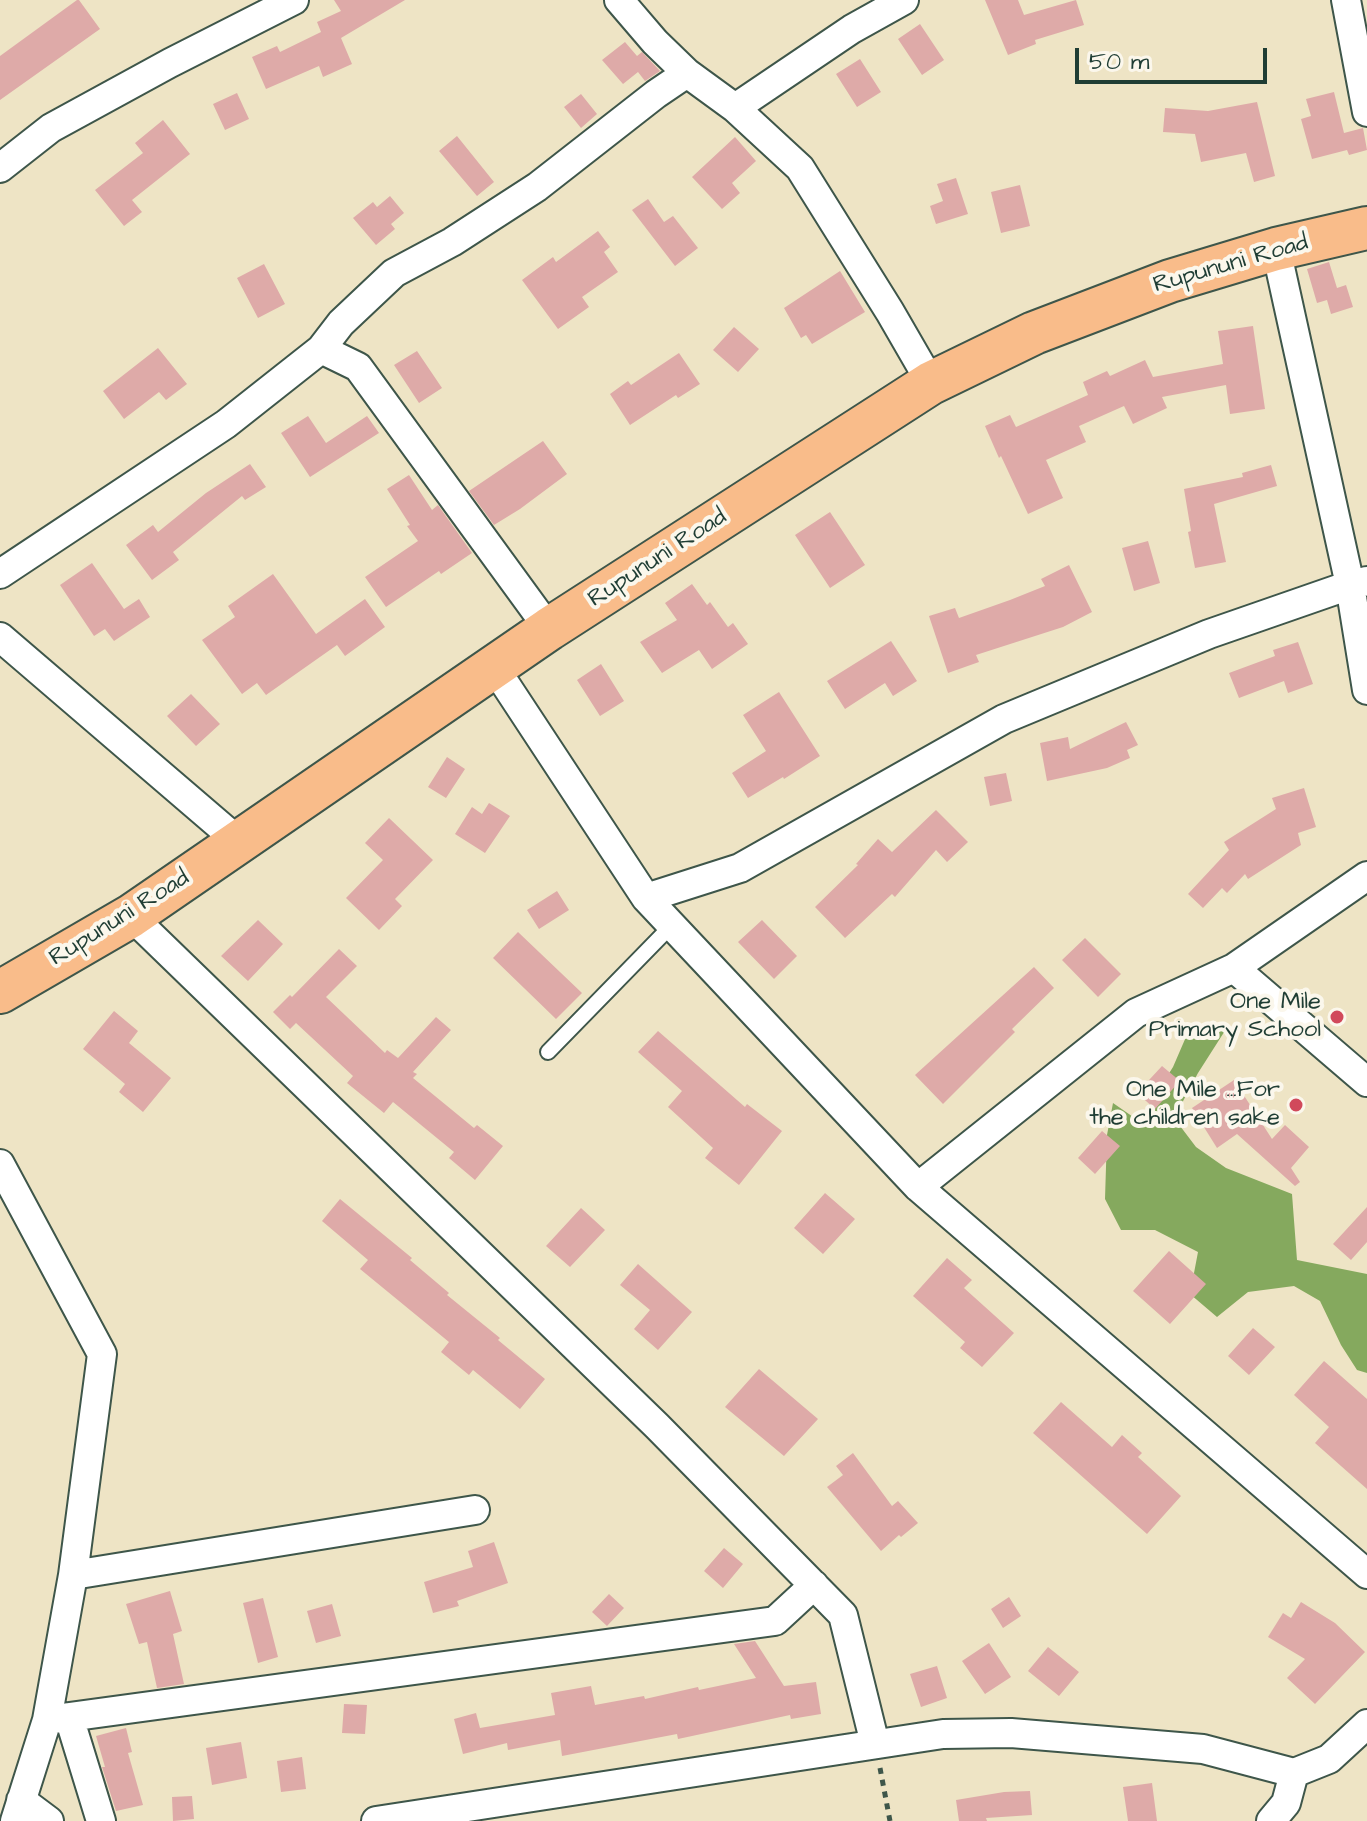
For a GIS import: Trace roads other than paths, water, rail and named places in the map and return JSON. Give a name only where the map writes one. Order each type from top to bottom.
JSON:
[{"type":"main road","name":"Rupununi Road","points":[[0,992],[131,916],[549,629],[931,383],[1034,333],[1170,281],[1276,249],[1367,228]]},
{"type":"street","points":[[0,168],[51,128],[294,0]]},
{"type":"street","points":[[619,0],[687,73],[735,108],[800,168],[931,383]]},
{"type":"street","points":[[735,108],[852,29],[904,0]]},
{"type":"street","points":[[1346,0],[1367,112]]},
{"type":"street","points":[[0,574],[226,424],[321,349],[341,323],[394,273],[452,242],[537,187],[687,73]]},
{"type":"street","points":[[1276,249],[1358,583],[1367,690]]},
{"type":"street","points":[[321,349],[358,367],[549,629]]},
{"type":"street","points":[[646,898],[740,868],[1004,719],[1209,634],[1358,583]]},
{"type":"street","points":[[0,637],[239,842]]},
{"type":"street","points":[[494,667],[646,898],[918,1187],[1367,1574]]},
{"type":"street","points":[[918,1187],[1136,1013],[1234,968],[1367,876]]},
{"type":"street","points":[[131,916],[657,1426],[843,1615],[875,1744]]},
{"type":"street","points":[[1234,968],[1367,1082]]},
{"type":"street","points":[[0,1164],[102,1354],[58,1718],[18,1810],[49,1821]]},
{"type":"street","points":[[73,1575],[475,1510]]},
{"type":"street","points":[[58,1718],[775,1621],[814,1585]]},
{"type":"street","points":[[58,1718],[101,1821]]},
{"type":"street","points":[[376,1821],[521,1809],[943,1734],[1026,1734],[1203,1749],[1294,1773],[1329,1759],[1367,1724]]},
{"type":"street","points":[[1271,1821],[1286,1803],[1294,1773]]},
{"type":"lane","points":[[548,1052],[672,925]]},
{"type":"place","name":"One Mile Primary School","points":[[1337,1017]]},
{"type":"place","name":"One Mile ...For the children sake","points":[[1296,1105]]}]
